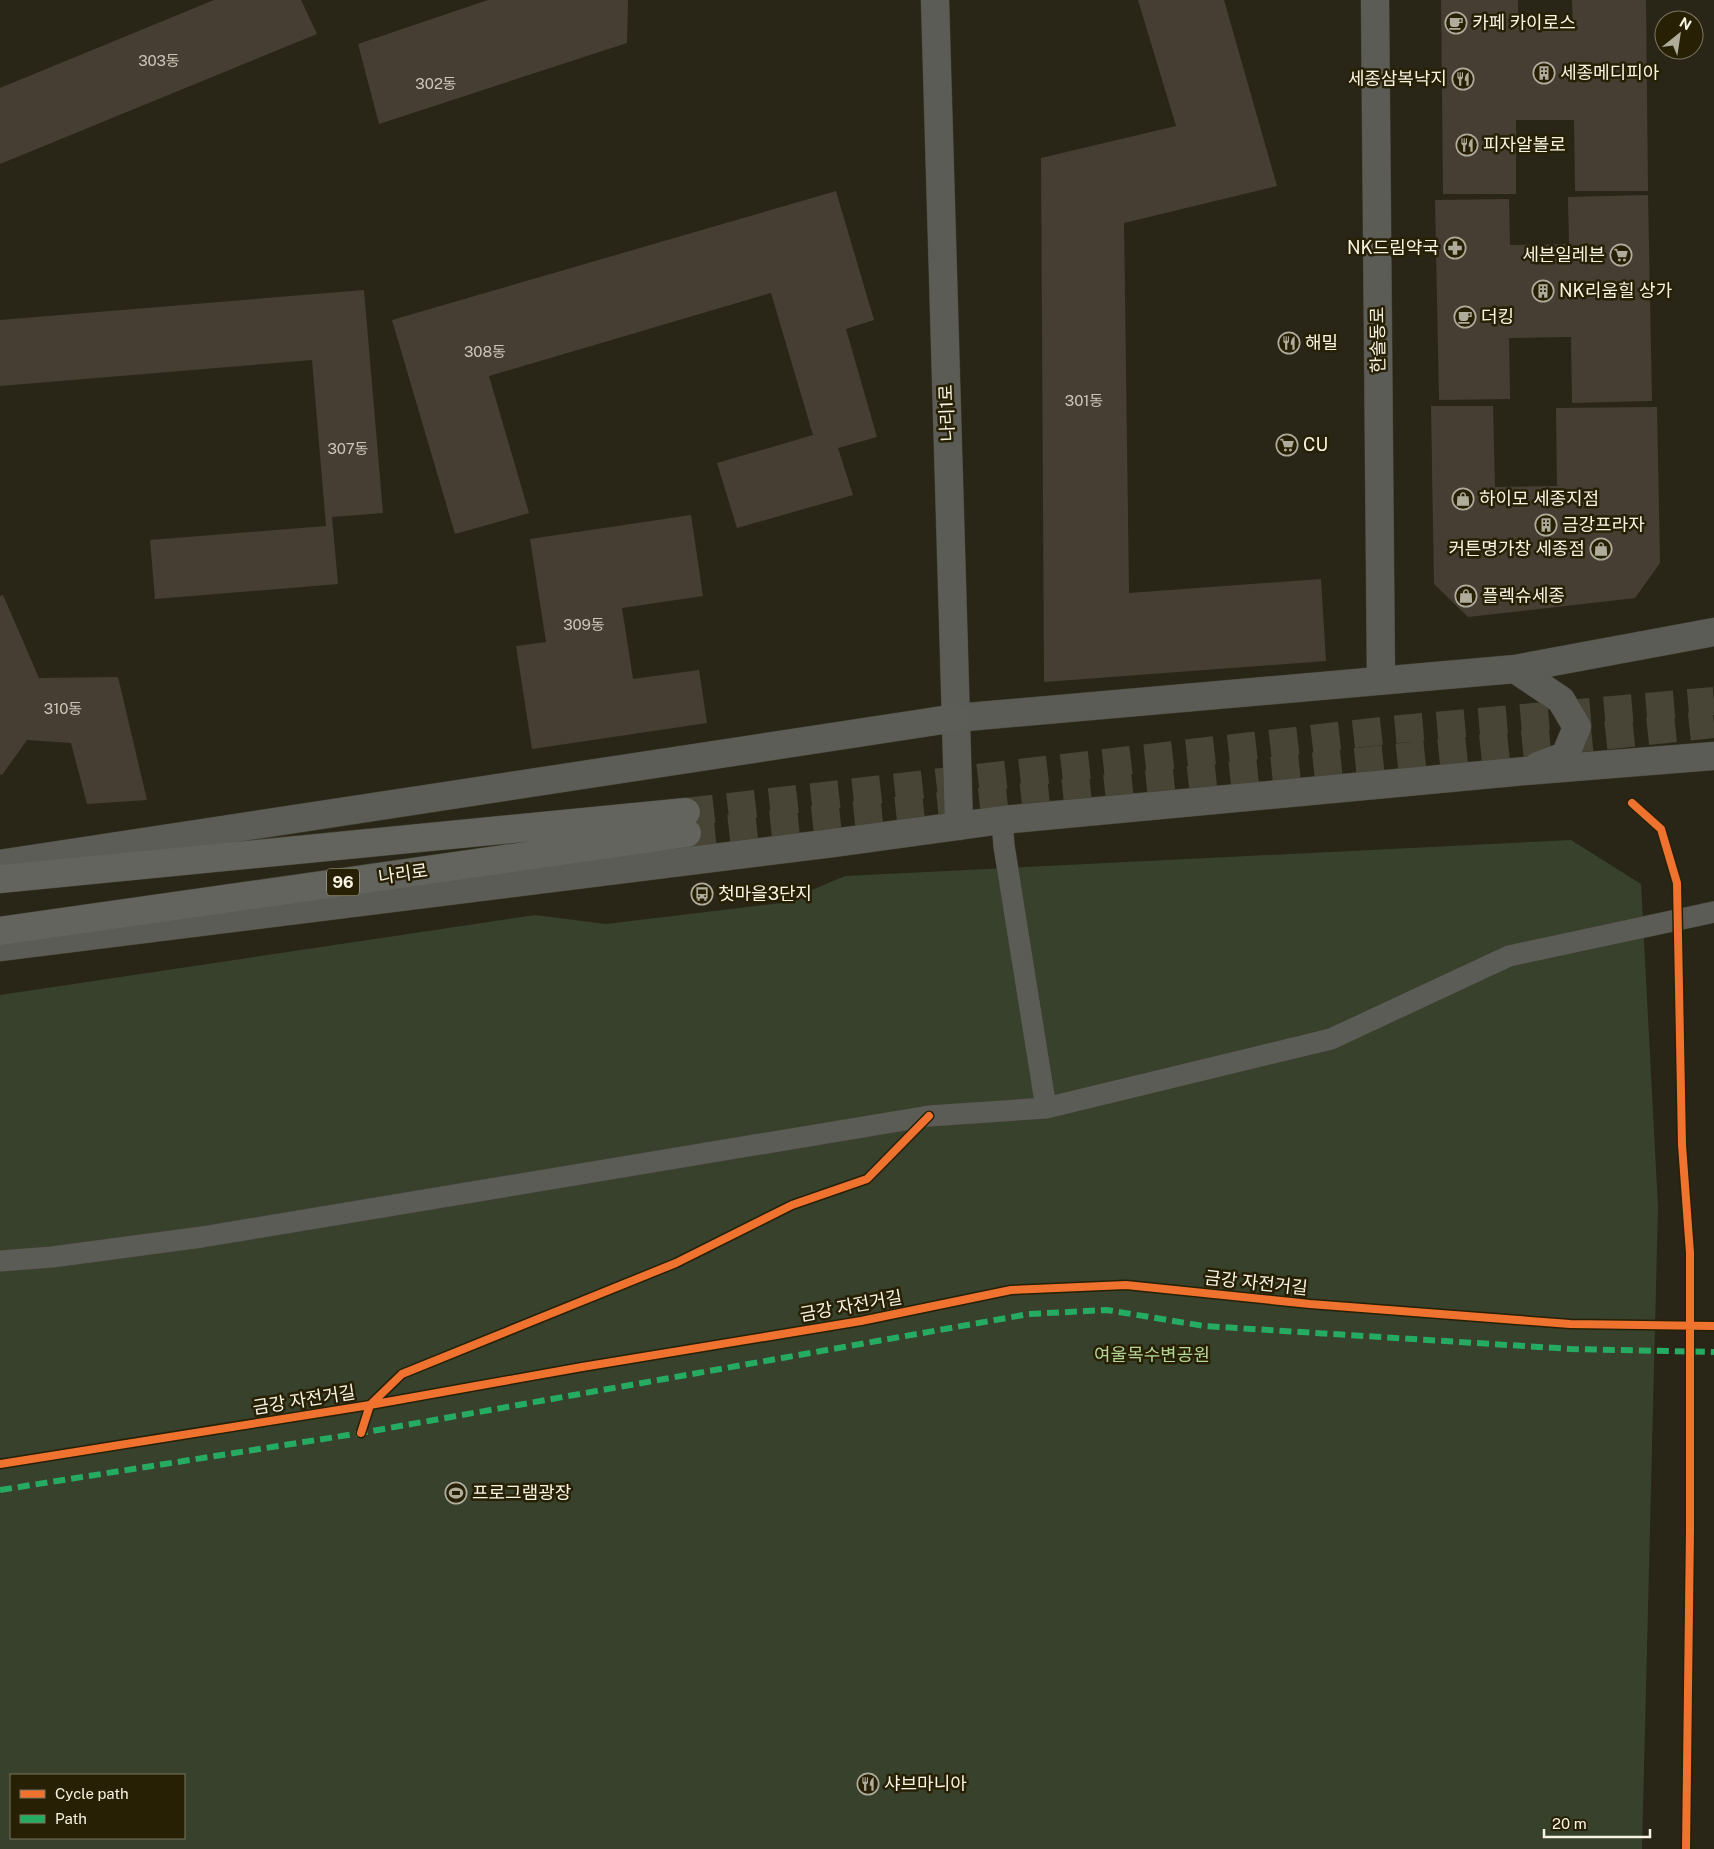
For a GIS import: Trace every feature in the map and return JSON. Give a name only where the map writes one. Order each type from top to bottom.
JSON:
[{"type":"main road","points":[[0,864],[956,718]]},
{"type":"main road","name":"나리로","points":[[0,879],[687,823],[0,930]]},
{"type":"street","name":"나리1로","points":[[935,0],[959,826]]},
{"type":"street","name":"한솔동로","points":[[1375,0],[1381,680]]},
{"type":"street","points":[[956,718],[1381,680],[1515,670],[1714,632]]},
{"type":"street","points":[[1515,670],[1561,700],[1577,726],[1566,756],[1525,771]]},
{"type":"street","points":[[0,947],[1002,820],[1525,771],[1714,756]]},
{"type":"lane","points":[[1002,820],[1004,846],[1046,1108]]},
{"type":"lane","points":[[0,1261],[52,1257],[202,1237],[929,1116],[1046,1108],[1331,1039],[1509,956],[1714,912]]},
{"type":"green space","name":"여울목수변공원","points":[[1571,840],[1641,884],[1658,1207],[1642,1849],[0,1849],[0,995],[535,915],[606,924],[781,903],[845,876]]},
{"type":"building","points":[[214,0],[301,0],[317,34],[0,164],[0,88]]},
{"type":"building","points":[[488,0],[628,0],[627,43],[379,124],[358,44]]},
{"type":"building","points":[[1138,0],[1224,0],[1277,186],[1124,223],[1129,593],[1321,579],[1326,661],[1044,682],[1041,158],[1176,126]]},
{"type":"building","name":"세종메디피아","points":[[1441,0],[1518,0],[1518,26],[1573,25],[1572,0],[1646,0],[1648,191],[1575,191],[1574,120],[1516,120],[1516,194],[1443,194]]},
{"type":"building","points":[[836,191],[874,320],[846,329],[877,437],[838,448],[853,495],[737,528],[717,463],[813,435],[771,293],[489,376],[529,513],[455,534],[392,320]]},
{"type":"building","name":"NK리움힐 상가","points":[[1648,195],[1652,401],[1572,403],[1571,337],[1509,338],[1510,399],[1439,400],[1435,200],[1509,199],[1510,245],[1569,244],[1568,197]]},
{"type":"building","points":[[364,290],[383,513],[332,517],[338,584],[155,599],[150,540],[326,526],[312,360],[0,386],[0,320]]},
{"type":"building","name":"금강프라자","points":[[1431,406],[1493,406],[1495,487],[1557,486],[1556,408],[1657,407],[1660,563],[1635,598],[1468,617],[1434,584]]},
{"type":"building","points":[[691,515],[703,596],[622,608],[633,679],[699,670],[707,723],[532,749],[516,646],[546,642],[530,539]]},
{"type":"building","points":[[3,595],[39,678],[118,677],[147,800],[87,804],[71,743],[27,740],[2,775],[0,774],[0,596]]},
{"type":"tunnel","points":[[686,812],[1388,730],[1714,701]]},
{"type":"tunnel","points":[[687,833],[1714,724]]},
{"type":"marked path","points":[[0,1490],[361,1433],[1029,1314],[1107,1310],[1204,1326],[1571,1349],[1714,1352]]},
{"type":"cycle path","points":[[1632,803],[1661,829],[1677,883],[1682,1145],[1690,1253],[1690,1529],[1686,1849]]},
{"type":"cycle path","points":[[361,1433],[370,1405],[402,1374],[676,1263],[792,1205],[867,1179],[929,1116]]},
{"type":"cycle path","name":"금강 자전거길","points":[[0,1464],[370,1405],[582,1367],[861,1321],[1011,1290],[1126,1285],[1310,1304],[1570,1324],[1714,1326]]},
{"type":"place","name":"카페 카이로스","points":[[1456,23]]},
{"type":"place","name":"세종메디피아","points":[[1544,73]]},
{"type":"place","name":"세종삼복낙지","points":[[1463,79]]},
{"type":"place","name":"피자알볼로","points":[[1467,145]]},
{"type":"place","name":"NK드림약국","points":[[1455,248]]},
{"type":"place","name":"세븐일레븐","points":[[1621,255]]},
{"type":"place","name":"NK리움힐 상가","points":[[1543,291]]},
{"type":"place","name":"더킹","points":[[1465,317]]},
{"type":"place","name":"해밀","points":[[1289,343]]},
{"type":"place","name":"CU","points":[[1287,445]]},
{"type":"place","name":"하이모 세종지점","points":[[1463,499]]},
{"type":"place","name":"금강프라자","points":[[1546,525]]},
{"type":"place","name":"커튼명가창 세종점","points":[[1601,549]]},
{"type":"place","name":"플렉슈세종","points":[[1466,596]]},
{"type":"place","name":"첫마을3단지","points":[[702,894]]},
{"type":"place","name":"프로그램광장","points":[[456,1493]]},
{"type":"place","name":"샤브마니아","points":[[868,1784]]}]
